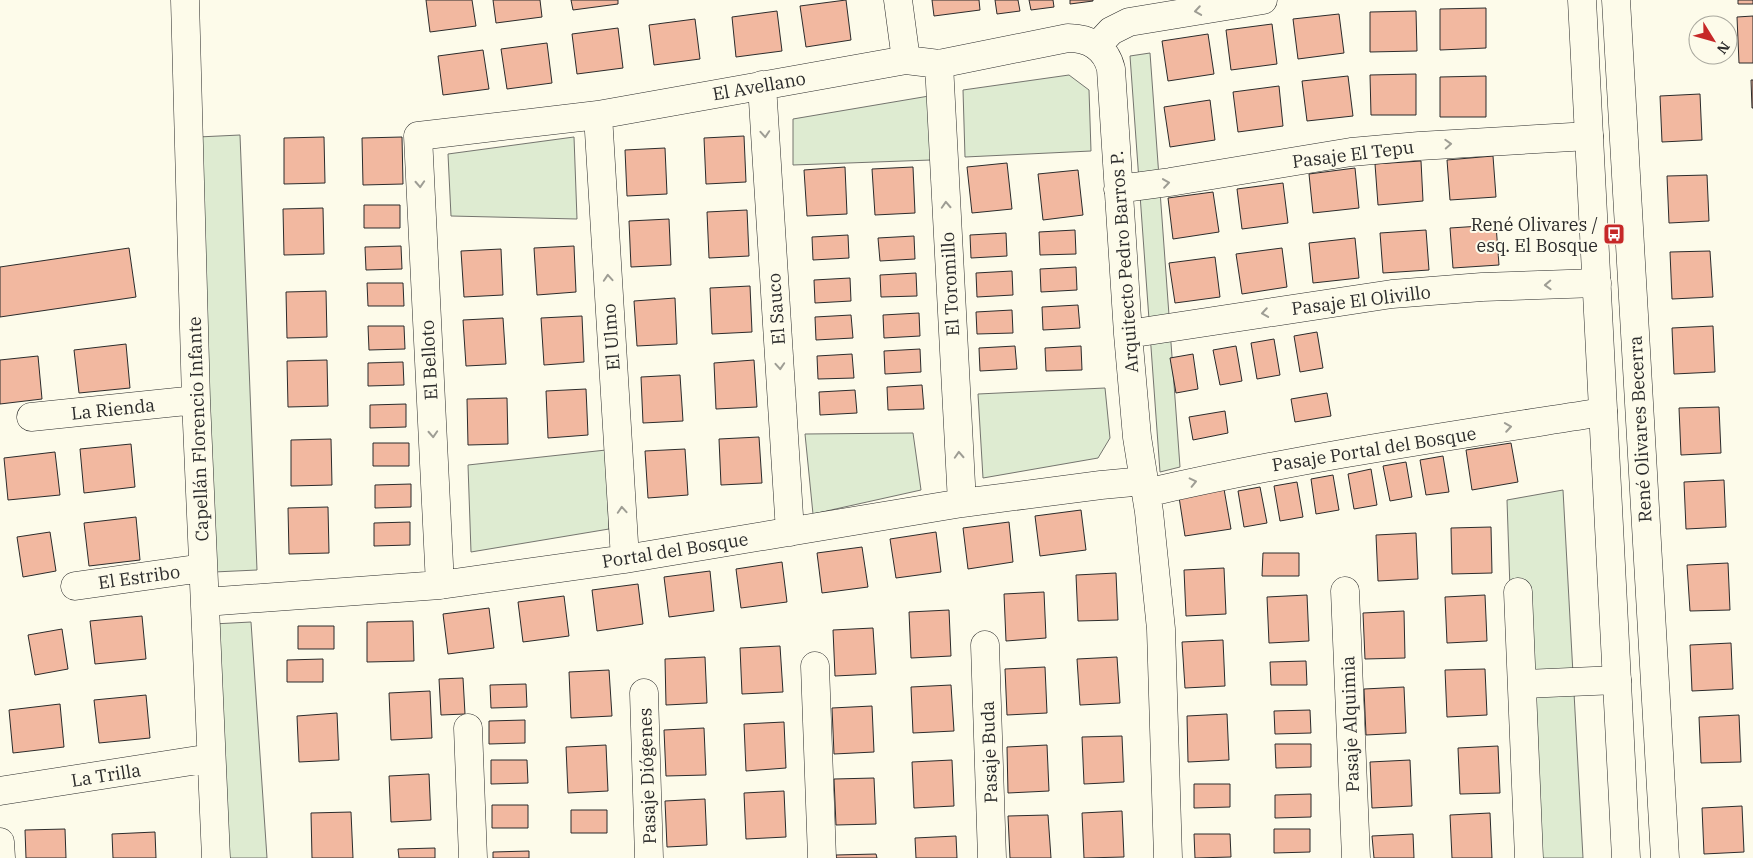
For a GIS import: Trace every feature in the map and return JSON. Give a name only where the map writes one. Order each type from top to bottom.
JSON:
[{"type":"street","name":"Capellán Florencio Infante","points":[[186,0],[196,400],[216,858]]},
{"type":"street","points":[[898,0],[906,60]]},
{"type":"street","points":[[1097,46],[1111,31],[1129,22],[1263,0]]},
{"type":"street","name":"René Olivares Becerra","points":[[1582,0],[1626,858]]},
{"type":"street","name":"René Olivares Becerra","points":[[1616,0],[1665,858]]},
{"type":"street","name":"El Avellano","points":[[418,136],[598,115],[906,60],[939,64],[1068,38],[1088,40],[1097,46]]},
{"type":"street","name":"Arquitecto Pedro Barros P.","points":[[1097,46],[1108,60],[1111,70],[1128,334],[1137,437],[1145,487],[1161,629],[1168,858]]},
{"type":"street","name":"El Toromillo","points":[[939,64],[962,503]]},
{"type":"street","name":"El Sauco","points":[[762,85],[790,532]]},
{"type":"street","name":"El Ulmo","points":[[598,115],[625,559]]},
{"type":"street","name":"El Belloto","points":[[418,136],[440,585]]},
{"type":"street","name":"Pasaje El Tepu","points":[[1118,189],[1351,152],[1589,136]]},
{"type":"street","name":"Pasaje El Olivillo","points":[[1128,334],[1392,294],[1482,287],[1597,283]]},
{"type":"street","name":"La Rienda","points":[[31,417],[196,400]]},
{"type":"street","name":"Pasaje Portal del Bosque","points":[[1145,487],[1603,412]]},
{"type":"street","name":"Portal del Bosque","points":[[205,602],[440,585],[625,559],[962,503],[1102,485],[1145,487]]},
{"type":"street","name":"El Estribo","points":[[75,586],[203,568]]},
{"type":"street","name":"Pasaje Alquimia","points":[[1345,591],[1356,858]]},
{"type":"street","points":[[1518,592],[1529,858]]},
{"type":"street","name":"Pasaje Buda","points":[[985,645],[992,858]]},
{"type":"street","points":[[815,666],[822,858]]},
{"type":"street","points":[[1522,684],[1617,680]]},
{"type":"street","name":"Pasaje Diógenes","points":[[644,693],[649,858]]},
{"type":"street","points":[[468,728],[473,858]]},
{"type":"street","name":"La Trilla","points":[[0,791],[211,758]]},
{"type":"street","points":[[0,842],[1,858]]},
{"type":"green space","points":[[1150,53],[1180,467],[1160,472],[1130,56]]},
{"type":"green space","points":[[1069,75],[1089,90],[1091,151],[965,157],[963,90]]},
{"type":"green space","points":[[929,96],[931,160],[793,165],[793,119]]},
{"type":"green space","points":[[240,135],[257,570],[214,572],[198,137]]},
{"type":"green space","points":[[574,137],[577,219],[451,216],[448,154]]},
{"type":"green space","points":[[1105,388],[1110,438],[1098,458],[983,478],[978,394]]},
{"type":"green space","points":[[913,433],[921,490],[813,514],[805,434]]},
{"type":"green space","points":[[606,450],[609,529],[471,552],[468,465]]},
{"type":"green space","points":[[1563,490],[1583,858],[1519,858],[1507,500]]},
{"type":"green space","points":[[251,622],[267,858],[228,858],[213,624]]},
{"type":"building","points":[[426,0],[472,0],[476,26],[430,32]]},
{"type":"building","points":[[493,0],[540,0],[542,17],[496,23]]},
{"type":"building","points":[[571,0],[618,0],[618,4],[573,10]]},
{"type":"building","points":[[846,0],[851,40],[806,47],[800,6]]},
{"type":"building","points":[[932,0],[979,0],[980,10],[934,16]]},
{"type":"building","points":[[995,0],[1018,0],[1020,11],[997,14]]},
{"type":"building","points":[[1029,0],[1053,0],[1054,7],[1031,10]]},
{"type":"building","points":[[1070,0],[1093,0],[1093,1],[1070,4]]},
{"type":"building","points":[[1738,0],[1753,0],[1753,4],[1738,4]]},
{"type":"building","points":[[1486,8],[1486,48],[1440,50],[1440,9]]},
{"type":"building","points":[[777,11],[782,51],[736,57],[732,17]]},
{"type":"building","points":[[1416,11],[1417,51],[1370,52],[1370,12]]},
{"type":"building","points":[[1339,14],[1344,53],[1298,59],[1293,19]]},
{"type":"building","points":[[1753,16],[1753,63],[1739,63],[1738,17]]},
{"type":"building","points":[[695,19],[700,59],[654,65],[649,25]]},
{"type":"building","points":[[1272,24],[1277,64],[1231,70],[1226,30]]},
{"type":"building","points":[[618,28],[623,68],[577,74],[572,34]]},
{"type":"building","points":[[1208,34],[1214,74],[1168,81],[1162,41]]},
{"type":"building","points":[[547,43],[552,83],[507,89],[501,49]]},
{"type":"building","points":[[483,50],[489,89],[443,95],[438,56]]},
{"type":"building","points":[[1416,74],[1416,115],[1371,115],[1370,75]]},
{"type":"building","points":[[1348,76],[1353,116],[1307,121],[1302,81]]},
{"type":"building","points":[[1486,76],[1486,117],[1440,117],[1440,77]]},
{"type":"building","points":[[1751,80],[1753,80],[1753,108],[1752,108]]},
{"type":"building","points":[[1279,86],[1283,126],[1238,132],[1233,92]]},
{"type":"building","points":[[1700,94],[1702,140],[1662,142],[1660,96]]},
{"type":"building","points":[[1210,100],[1215,140],[1170,147],[1164,107]]},
{"type":"building","points":[[744,136],[746,182],[706,184],[704,138]]},
{"type":"building","points":[[324,137],[325,183],[284,184],[284,138]]},
{"type":"building","points":[[402,137],[403,184],[363,185],[362,138]]},
{"type":"building","points":[[665,148],[667,194],[627,196],[625,150]]},
{"type":"building","points":[[1493,156],[1496,197],[1450,200],[1447,160]]},
{"type":"building","points":[[1421,161],[1423,201],[1378,205],[1375,164]]},
{"type":"building","points":[[1007,163],[1012,209],[972,213],[967,167]]},
{"type":"building","points":[[845,167],[847,214],[807,216],[804,170]]},
{"type":"building","points":[[913,167],[915,213],[875,215],[872,169]]},
{"type":"building","points":[[1355,168],[1359,208],[1313,213],[1309,174]]},
{"type":"building","points":[[1078,170],[1083,215],[1043,220],[1038,174]]},
{"type":"building","points":[[1707,175],[1709,221],[1669,223],[1667,176]]},
{"type":"building","points":[[1283,183],[1288,223],[1242,229],[1237,189]]},
{"type":"building","points":[[1213,192],[1219,232],[1173,239],[1168,198]]},
{"type":"building","points":[[364,205],[400,205],[400,228],[364,228]]},
{"type":"building","points":[[323,208],[324,254],[284,255],[283,209]]},
{"type":"building","points":[[747,210],[749,256],[709,258],[707,212]]},
{"type":"building","points":[[669,219],[671,265],[631,267],[629,221]]},
{"type":"building","points":[[1496,225],[1499,265],[1453,268],[1450,228]]},
{"type":"building","points":[[1075,230],[1076,254],[1040,255],[1039,232]]},
{"type":"building","points":[[1426,230],[1429,270],[1383,273],[1380,233]]},
{"type":"building","points":[[1006,233],[1007,256],[971,258],[970,235]]},
{"type":"building","points":[[848,235],[849,258],[813,260],[812,237]]},
{"type":"building","points":[[914,236],[915,259],[880,261],[878,238]]},
{"type":"building","points":[[1355,238],[1359,278],[1313,283],[1309,243]]},
{"type":"building","points":[[401,246],[402,269],[366,270],[365,247]]},
{"type":"building","points":[[574,246],[576,292],[537,295],[534,248]]},
{"type":"building","points":[[129,248],[136,297],[0,317],[0,267]]},
{"type":"building","points":[[1282,248],[1287,287],[1242,294],[1236,254]]},
{"type":"building","points":[[501,249],[503,295],[464,297],[461,251]]},
{"type":"building","points":[[1710,251],[1713,297],[1672,299],[1670,252]]},
{"type":"building","points":[[1215,257],[1220,297],[1175,303],[1169,263]]},
{"type":"building","points":[[1076,267],[1077,290],[1041,292],[1040,269]]},
{"type":"building","points":[[1012,271],[1013,295],[977,297],[976,273]]},
{"type":"building","points":[[916,273],[917,296],[881,297],[880,275]]},
{"type":"building","points":[[850,278],[851,301],[815,303],[814,280]]},
{"type":"building","points":[[367,283],[403,283],[404,306],[368,306]]},
{"type":"building","points":[[750,286],[752,332],[712,334],[710,288]]},
{"type":"building","points":[[326,291],[327,337],[287,338],[286,292]]},
{"type":"building","points":[[675,298],[677,344],[637,346],[634,301]]},
{"type":"building","points":[[1078,305],[1080,328],[1043,330],[1042,307]]},
{"type":"building","points":[[1012,310],[1013,333],[977,334],[976,312]]},
{"type":"building","points":[[919,313],[920,336],[884,338],[883,315]]},
{"type":"building","points":[[851,315],[853,338],[816,340],[815,317]]},
{"type":"building","points":[[582,316],[584,362],[544,365],[541,318]]},
{"type":"building","points":[[503,318],[506,364],[466,366],[463,320]]},
{"type":"building","points":[[368,326],[404,326],[405,349],[369,350]]},
{"type":"building","points":[[1713,326],[1715,372],[1674,374],[1672,328]]},
{"type":"building","points":[[1317,332],[1323,368],[1300,372],[1294,336]]},
{"type":"building","points":[[1274,339],[1280,375],[1257,379],[1251,343]]},
{"type":"building","points":[[126,344],[130,388],[79,393],[74,350]]},
{"type":"building","points":[[1015,346],[1017,369],[980,371],[979,348]]},
{"type":"building","points":[[1081,346],[1082,370],[1046,371],[1045,348]]},
{"type":"building","points":[[1236,346],[1242,381],[1220,385],[1213,350]]},
{"type":"building","points":[[920,349],[921,372],[885,374],[884,351]]},
{"type":"building","points":[[852,354],[854,378],[818,379],[817,356]]},
{"type":"building","points":[[1193,354],[1198,389],[1176,393],[1170,358]]},
{"type":"building","points":[[38,356],[42,399],[0,404],[0,360]]},
{"type":"building","points":[[327,360],[328,406],[288,407],[287,361]]},
{"type":"building","points":[[754,360],[757,407],[716,409],[714,363]]},
{"type":"building","points":[[403,362],[404,385],[368,386],[368,363]]},
{"type":"building","points":[[680,375],[683,421],[643,423],[641,377]]},
{"type":"building","points":[[922,385],[924,409],[888,410],[887,387]]},
{"type":"building","points":[[586,389],[588,435],[548,438],[546,391]]},
{"type":"building","points":[[855,390],[857,413],[820,415],[819,392]]},
{"type":"building","points":[[1327,393],[1331,416],[1295,422],[1291,399]]},
{"type":"building","points":[[507,398],[508,444],[468,445],[467,399]]},
{"type":"building","points":[[406,404],[406,427],[370,428],[370,405]]},
{"type":"building","points":[[1719,407],[1721,453],[1681,455],[1679,408]]},
{"type":"building","points":[[1225,411],[1228,433],[1193,440],[1189,417]]},
{"type":"building","points":[[759,437],[762,483],[721,485],[719,439]]},
{"type":"building","points":[[331,439],[332,485],[291,486],[291,440]]},
{"type":"building","points":[[373,443],[409,443],[409,466],[373,466]]},
{"type":"building","points":[[1511,443],[1518,482],[1472,490],[1466,450]]},
{"type":"building","points":[[131,444],[135,487],[84,493],[80,449]]},
{"type":"building","points":[[685,449],[688,495],[648,498],[645,451]]},
{"type":"building","points":[[55,452],[60,495],[8,500],[4,458]]},
{"type":"building","points":[[1443,456],[1449,492],[1426,495],[1420,460]]},
{"type":"building","points":[[1406,462],[1412,497],[1390,501],[1383,466]]},
{"type":"building","points":[[1371,469],[1377,505],[1354,509],[1348,474]]},
{"type":"building","points":[[1333,475],[1339,510],[1316,514],[1311,479]]},
{"type":"building","points":[[1724,480],[1726,527],[1686,529],[1684,482]]},
{"type":"building","points":[[1297,482],[1303,517],[1280,521],[1274,486]]},
{"type":"building","points":[[411,484],[411,507],[375,508],[375,485]]},
{"type":"building","points":[[1260,487],[1267,523],[1244,527],[1238,491]]},
{"type":"building","points":[[1224,489],[1231,529],[1185,536],[1179,497]]},
{"type":"building","points":[[328,507],[329,553],[289,554],[288,508]]},
{"type":"building","points":[[1081,510],[1086,550],[1040,556],[1035,516]]},
{"type":"building","points":[[136,517],[140,560],[89,566],[84,523]]},
{"type":"building","points":[[410,522],[410,545],[374,546],[374,523]]},
{"type":"building","points":[[1009,522],[1013,562],[968,569],[963,528]]},
{"type":"building","points":[[1491,527],[1492,573],[1452,574],[1451,528]]},
{"type":"building","points":[[50,532],[56,571],[23,577],[17,537]]},
{"type":"building","points":[[936,532],[941,572],[896,578],[890,539]]},
{"type":"building","points":[[1416,533],[1418,579],[1378,581],[1376,535]]},
{"type":"building","points":[[862,547],[868,587],[822,593],[817,553]]},
{"type":"building","points":[[1263,553],[1299,553],[1299,576],[1262,576]]},
{"type":"building","points":[[782,562],[787,602],[741,608],[736,569]]},
{"type":"building","points":[[1728,563],[1730,610],[1690,611],[1687,565]]},
{"type":"building","points":[[1224,568],[1226,614],[1186,616],[1184,570]]},
{"type":"building","points":[[710,571],[714,611],[669,617],[664,577]]},
{"type":"building","points":[[1116,573],[1118,620],[1078,621],[1076,575]]},
{"type":"building","points":[[638,584],[643,624],[597,631],[592,590]]},
{"type":"building","points":[[1044,592],[1046,638],[1006,641],[1004,594]]},
{"type":"building","points":[[1307,595],[1309,641],[1269,643],[1267,597]]},
{"type":"building","points":[[1485,595],[1487,641],[1447,643],[1445,597]]},
{"type":"building","points":[[564,596],[569,636],[523,642],[518,602]]},
{"type":"building","points":[[489,608],[494,648],[448,654],[443,614]]},
{"type":"building","points":[[949,610],[951,656],[911,658],[909,612]]},
{"type":"building","points":[[1404,611],[1405,658],[1365,659],[1363,613]]},
{"type":"building","points":[[142,616],[146,659],[95,664],[90,621]]},
{"type":"building","points":[[413,621],[414,661],[367,662],[367,622]]},
{"type":"building","points":[[298,626],[334,626],[334,649],[298,649]]},
{"type":"building","points":[[873,628],[876,674],[835,676],[833,630]]},
{"type":"building","points":[[62,629],[68,669],[35,675],[28,635]]},
{"type":"building","points":[[1223,640],[1225,686],[1185,688],[1182,642]]},
{"type":"building","points":[[1731,643],[1733,689],[1692,691],[1690,645]]},
{"type":"building","points":[[780,646],[783,692],[742,694],[740,648]]},
{"type":"building","points":[[705,657],[707,703],[666,705],[665,659]]},
{"type":"building","points":[[1117,657],[1120,703],[1080,705],[1077,659]]},
{"type":"building","points":[[323,659],[323,682],[287,682],[287,660]]},
{"type":"building","points":[[1306,661],[1307,685],[1271,685],[1270,662]]},
{"type":"building","points":[[1045,667],[1047,713],[1007,715],[1005,669]]},
{"type":"building","points":[[1485,669],[1487,715],[1447,717],[1445,670]]},
{"type":"building","points":[[609,670],[612,716],[571,718],[569,672]]},
{"type":"building","points":[[463,678],[465,714],[441,715],[439,679]]},
{"type":"building","points":[[526,684],[527,707],[491,708],[490,685]]},
{"type":"building","points":[[951,685],[954,731],[913,733],[911,687]]},
{"type":"building","points":[[1404,687],[1406,733],[1366,735],[1364,689]]},
{"type":"building","points":[[430,691],[432,738],[391,740],[389,693]]},
{"type":"building","points":[[146,695],[150,738],[99,743],[94,700]]},
{"type":"building","points":[[60,704],[64,747],[13,753],[9,710]]},
{"type":"building","points":[[872,706],[874,752],[834,754],[832,708]]},
{"type":"building","points":[[1310,710],[1311,733],[1275,734],[1274,711]]},
{"type":"building","points":[[337,713],[339,760],[299,762],[297,716]]},
{"type":"building","points":[[1227,714],[1229,760],[1188,762],[1187,716]]},
{"type":"building","points":[[1739,715],[1741,762],[1701,763],[1699,717]]},
{"type":"building","points":[[525,720],[525,743],[489,744],[489,721]]},
{"type":"building","points":[[784,722],[786,768],[746,771],[744,724]]},
{"type":"building","points":[[704,728],[706,775],[666,776],[664,730]]},
{"type":"building","points":[[1122,736],[1124,782],[1084,784],[1082,737]]},
{"type":"building","points":[[1275,744],[1311,744],[1311,767],[1276,768]]},
{"type":"building","points":[[606,745],[608,791],[568,793],[566,747]]},
{"type":"building","points":[[1047,745],[1049,791],[1008,793],[1007,747]]},
{"type":"building","points":[[1498,746],[1500,793],[1460,794],[1458,748]]},
{"type":"building","points":[[491,760],[527,760],[528,783],[491,784]]},
{"type":"building","points":[[952,760],[954,806],[914,808],[912,762]]},
{"type":"building","points":[[1410,760],[1412,806],[1372,808],[1370,762]]},
{"type":"building","points":[[429,774],[431,820],[391,822],[389,776]]},
{"type":"building","points":[[874,778],[876,824],[836,825],[834,779]]},
{"type":"building","points":[[1194,784],[1230,784],[1230,807],[1194,808]]},
{"type":"building","points":[[784,791],[786,837],[746,839],[744,793]]},
{"type":"building","points":[[1311,794],[1311,817],[1275,818],[1275,795]]},
{"type":"building","points":[[705,799],[707,845],[667,847],[665,801]]},
{"type":"building","points":[[492,805],[528,805],[528,828],[492,828]]},
{"type":"building","points":[[1742,806],[1744,852],[1704,854],[1702,808]]},
{"type":"building","points":[[571,810],[607,810],[607,833],[571,833]]},
{"type":"building","points":[[1122,811],[1124,857],[1084,858],[1082,813]]},
{"type":"building","points":[[351,812],[353,858],[312,858],[311,813]]},
{"type":"building","points":[[1490,813],[1492,858],[1452,858],[1450,815]]},
{"type":"building","points":[[1048,815],[1051,858],[1010,858],[1008,816]]},
{"type":"building","points":[[65,829],[66,858],[26,858],[25,830]]},
{"type":"building","points":[[1274,829],[1310,829],[1310,852],[1274,853]]},
{"type":"building","points":[[155,832],[156,858],[113,858],[112,834]]},
{"type":"building","points":[[1194,834],[1230,834],[1231,857],[1195,858]]},
{"type":"building","points":[[1413,834],[1414,858],[1374,858],[1372,836]]},
{"type":"building","points":[[956,836],[957,858],[916,858],[915,838]]},
{"type":"building","points":[[435,848],[435,858],[399,858],[398,849]]},
{"type":"building","points":[[529,851],[529,858],[493,858],[493,852]]},
{"type":"building","points":[[876,854],[877,858],[836,858],[836,855]]},
{"type":"place","name":"René Olivares / esq. El Bosque","points":[[1614,234]]}]
